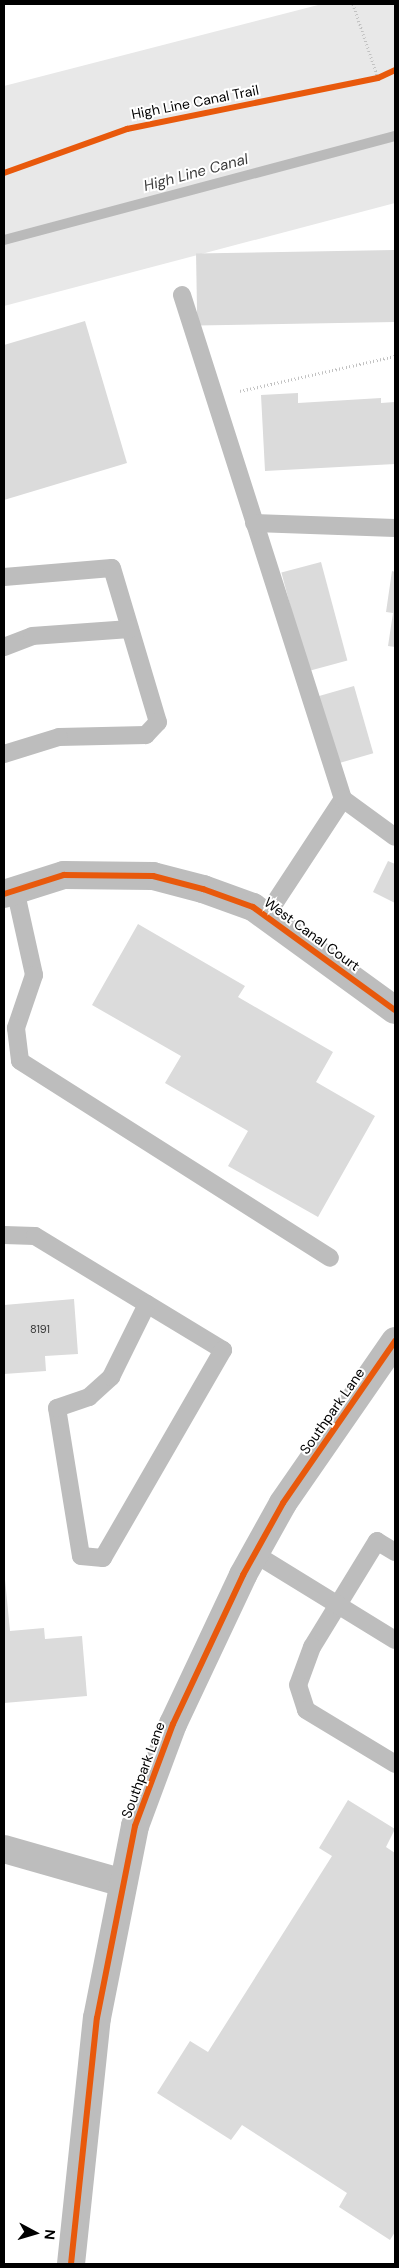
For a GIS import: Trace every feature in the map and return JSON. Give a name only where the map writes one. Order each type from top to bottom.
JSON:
[{"type":"street","name":"West Canal Court","points":[[10,891],[64,875],[154,876],[203,889],[253,907],[395,1010]]},
{"type":"street","name":"Southpark Lane","points":[[71,2264],[97,2018],[135,1826],[172,1724],[255,1554],[283,1503],[395,1341]]},
{"type":"street","points":[[4,1849],[123,1883]]},
{"type":"lane","points":[[182,295],[343,799],[395,836]]},
{"type":"lane","points":[[254,523],[395,528]]},
{"type":"lane","points":[[4,578],[112,568],[158,722],[146,735],[59,737],[4,754]]},
{"type":"lane","points":[[4,647],[32,636],[130,629]]},
{"type":"lane","points":[[266,916],[343,799]]},
{"type":"lane","points":[[10,891],[34,975],[16,1028],[20,1061],[330,1258]]},
{"type":"lane","points":[[4,1235],[35,1236],[223,1350],[103,1558],[81,1556],[57,1408],[89,1397],[112,1377],[147,1304]]},
{"type":"lane","points":[[395,1552],[377,1541],[312,1647],[298,1685],[306,1710],[395,1764]]},
{"type":"lane","points":[[255,1554],[395,1640]]},
{"type":"path","points":[[353,4],[378,78]]},
{"type":"path","points":[[368,80],[386,74]]},
{"type":"path","points":[[214,396],[395,356]]},
{"type":"shaded area","points":[[322,4],[395,4],[395,203],[4,306],[4,86]]},
{"type":"building","points":[[394,250],[395,322],[197,325],[196,253]]},
{"type":"building","points":[[85,321],[127,463],[4,500],[4,345]]},
{"type":"building","points":[[298,393],[298,403],[381,398],[381,403],[395,402],[395,464],[265,471],[261,395]]},
{"type":"building","points":[[321,562],[347,661],[308,671],[281,573]]},
{"type":"building","points":[[392,571],[395,572],[395,647],[388,646],[393,613],[386,612]]},
{"type":"building","points":[[354,686],[373,753],[336,764],[317,697]]},
{"type":"building","points":[[388,861],[395,864],[395,903],[373,892]]},
{"type":"building","points":[[138,924],[245,986],[238,997],[333,1052],[316,1082],[375,1116],[318,1217],[228,1166],[248,1131],[165,1083],[181,1056],[92,1005]]},
{"type":"building","points":[[74,1299],[78,1354],[45,1356],[46,1371],[4,1374],[4,1305]]},
{"type":"building","points":[[4,1569],[10,1631],[44,1628],[45,1639],[82,1636],[87,1696],[4,1703]]},
{"type":"building","points":[[348,1800],[395,1829],[386,1847],[395,1853],[395,2232],[390,2240],[339,2207],[347,2193],[242,2125],[231,2140],[157,2093],[190,2041],[208,2052],[332,1856],[319,1848]]},
{"type":"waterway","name":"High Line Canal","points":[[4,240],[395,136]]},
{"type":"cycle path","name":"High Line Canal Trail","points":[[4,173],[127,129],[378,78],[395,70]]},
{"type":"cycle path","points":[[4,894],[64,875],[153,876],[203,889],[253,907],[395,1010]]},
{"type":"cycle path","points":[[71,2264],[97,2018],[135,1826],[173,1724],[243,1575],[283,1503],[395,1341]]}]
